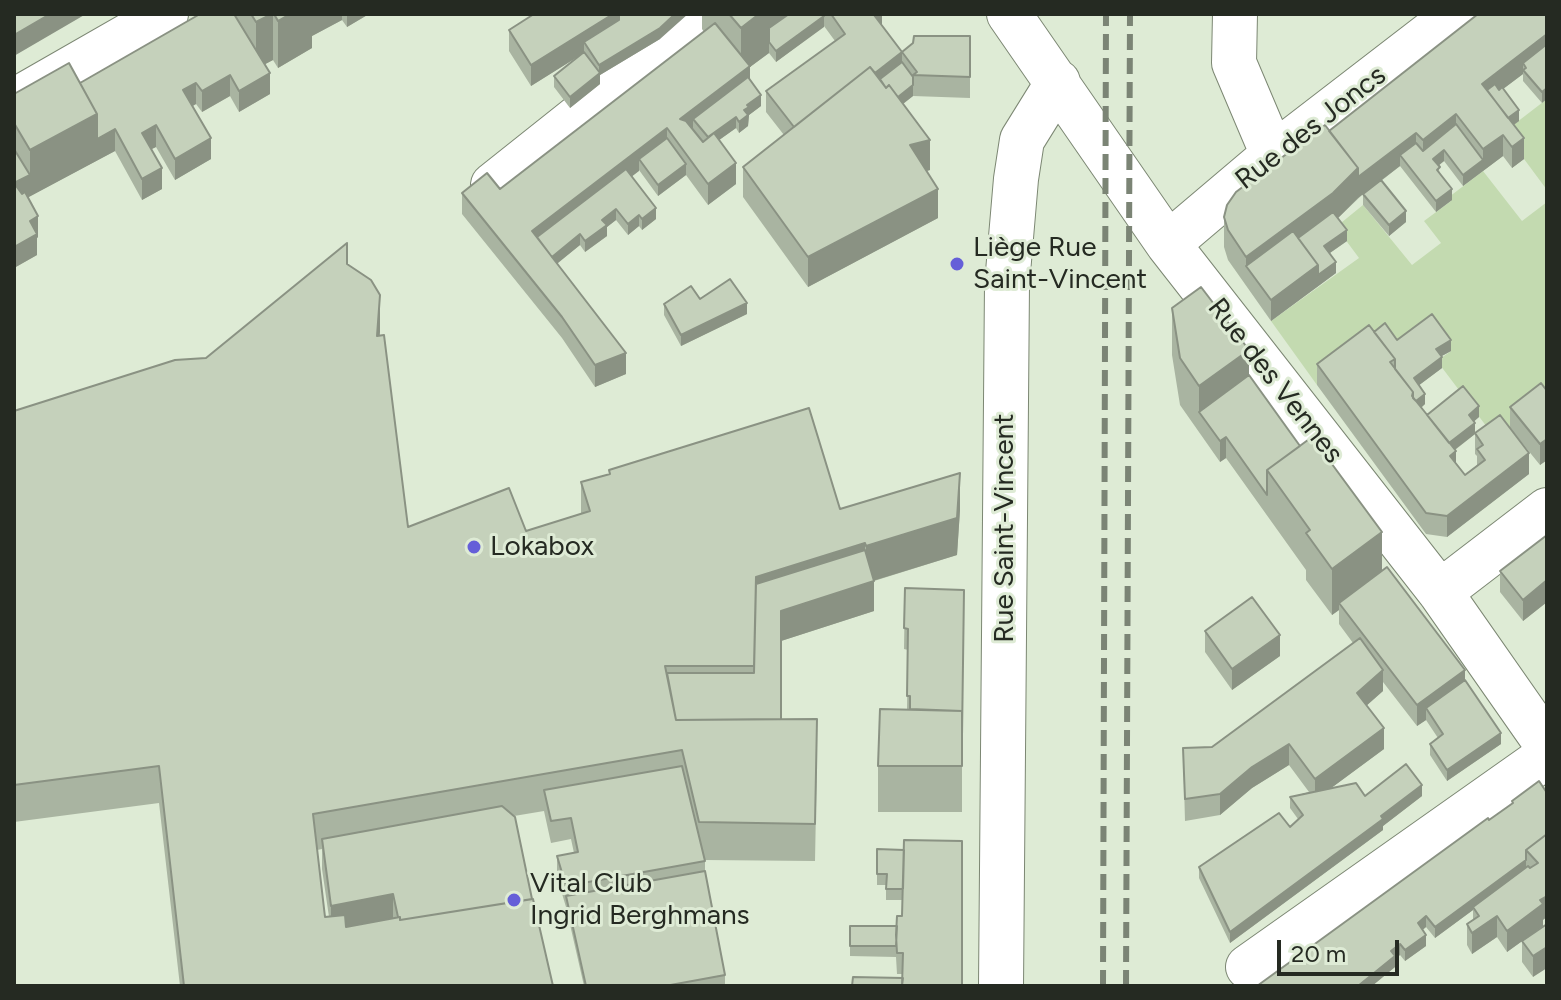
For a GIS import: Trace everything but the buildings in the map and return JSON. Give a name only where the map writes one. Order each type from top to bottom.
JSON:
[{"type":"street","points":[[14,101],[166,14]]},
{"type":"street","points":[[493,185],[712,14]]},
{"type":"street","name":"Rue des Vennes","points":[[1009,14],[1168,244],[1440,592],[1547,745]]},
{"type":"street","points":[[1235,14],[1234,63],[1273,155]]},
{"type":"street","name":"Rue des Joncs","points":[[1168,244],[1273,155],[1456,14]]},
{"type":"street","name":"Rue Saint-Vincent","points":[[1001,986],[1007,284],[1022,140],[1058,82]]},
{"type":"street","points":[[1440,592],[1547,510]]},
{"type":"street","points":[[1248,967],[1547,756]]},
{"type":"green space","points":[[1547,99],[1547,190],[1504,132]]},
{"type":"green space","points":[[1483,171],[1522,221],[1547,202],[1547,400],[1496,439],[1437,361],[1451,351],[1397,351],[1385,335],[1317,385],[1271,321],[1359,258],[1336,227],[1363,205],[1412,265],[1441,243],[1424,221]]},
{"type":"railway","points":[[1103,986],[1106,14]]},
{"type":"railway","points":[[1126,986],[1130,14]]},
{"type":"place","name":"Liège Rue Saint-Vincent","points":[[957,264]]},
{"type":"place","name":"Lokabox","points":[[474,547]]},
{"type":"place","name":"Vital Club Ingrid Berghmans","points":[[514,900]]}]
